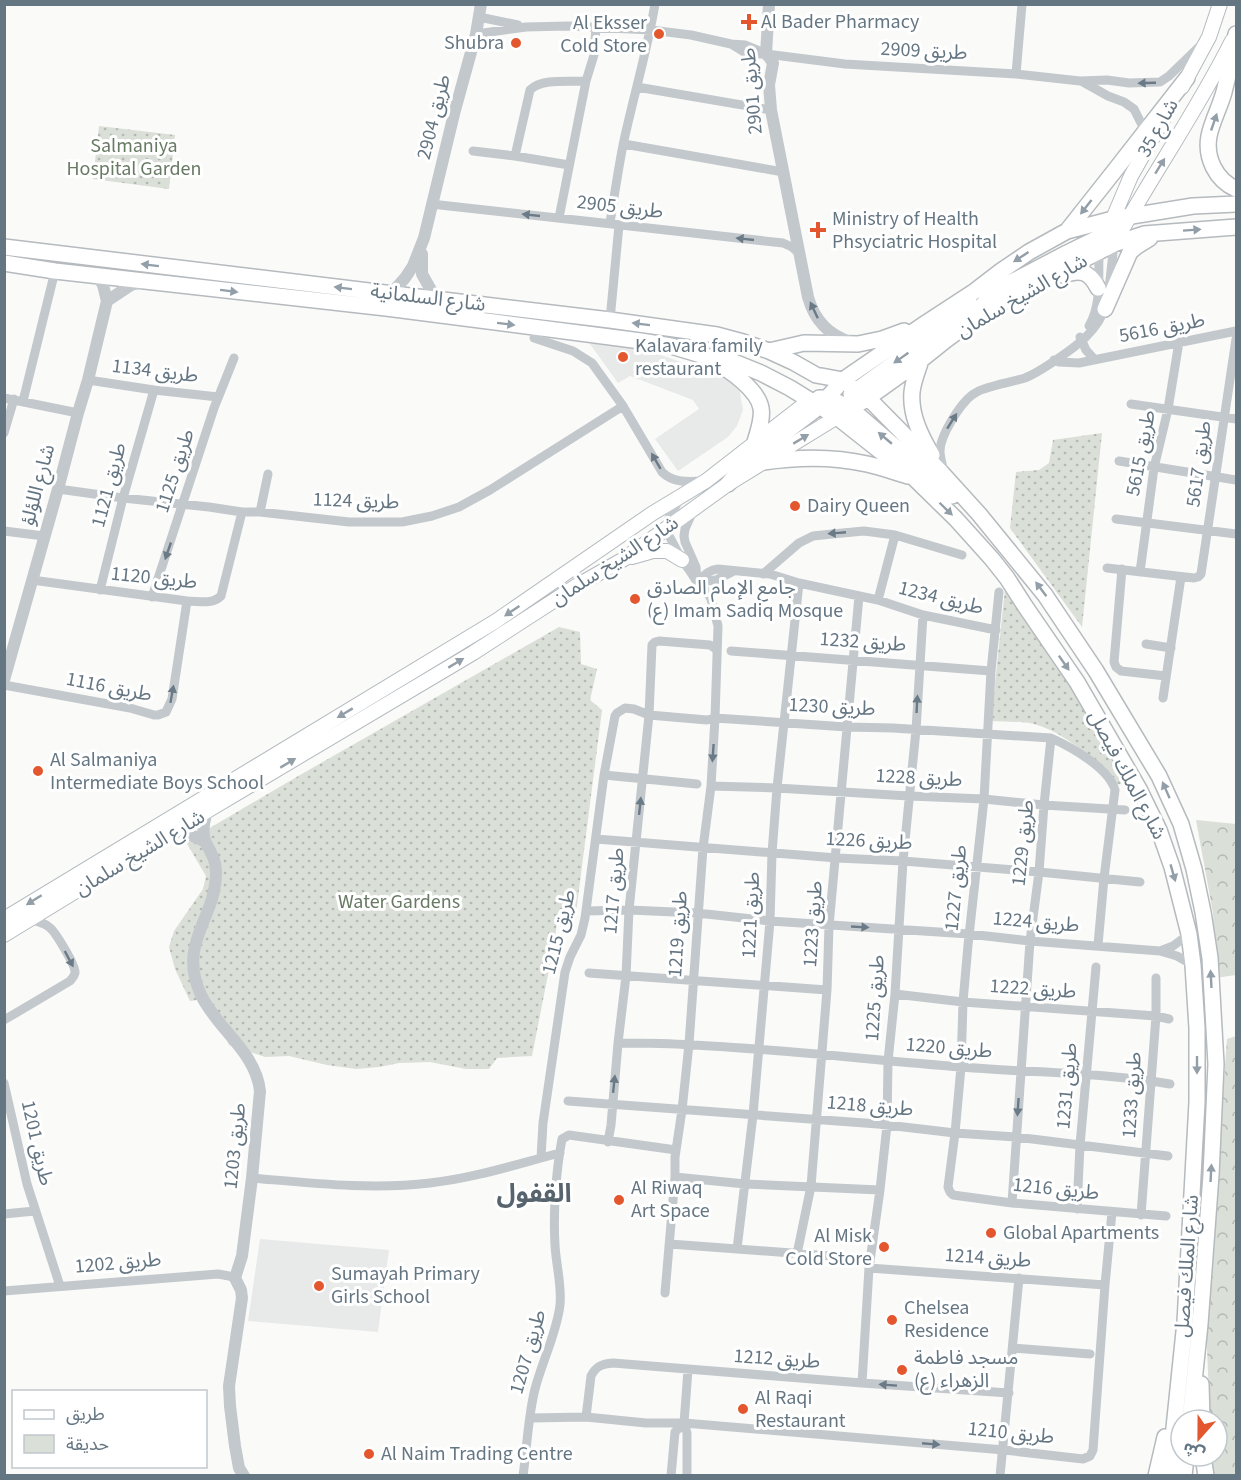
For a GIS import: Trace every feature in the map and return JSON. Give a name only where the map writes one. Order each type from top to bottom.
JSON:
[{"type":"main road","name":"شارع 35","points":[[1110,239],[1113,219],[1131,176],[1209,37],[1220,4]]},
{"type":"main road","name":"شارع 35","points":[[1130,216],[1215,76],[1236,32]]},
{"type":"main road","points":[[1236,32],[1231,66],[1209,136],[1209,150],[1214,170],[1236,189]]},
{"type":"main road","points":[[1067,231],[1187,78]]},
{"type":"main road","name":"شارع الشيخ سلمان","points":[[4,935],[473,653],[578,585],[624,559],[728,484],[763,462],[839,398],[861,367],[975,291],[1019,258],[1067,231],[1113,219],[1193,206],[1236,204]]},
{"type":"main road","points":[[969,323],[987,300],[1002,287],[1067,253],[1110,239],[1130,216]]},
{"type":"main road","name":"شارع الشيخ سلمان","points":[[4,919],[496,621],[653,513],[706,481],[755,442],[839,398],[921,360],[969,323],[1024,290],[1099,252],[1110,239],[1236,227]]},
{"type":"main road","points":[[1105,309],[1130,252],[1147,239],[1166,232]]},
{"type":"main road","name":"شارع السلمانية","points":[[4,247],[717,335],[769,351],[793,362],[816,375],[839,398]]},
{"type":"main road","name":"شارع السلمانية","points":[[4,263],[55,271],[386,308],[671,346],[734,362],[839,398]]},
{"type":"main road","points":[[1024,290],[1079,271],[1093,279],[1098,288]]},
{"type":"main road","points":[[728,484],[748,460],[939,331],[955,318],[975,291]]},
{"type":"main road","points":[[769,351],[804,343],[858,344],[882,339],[926,323]]},
{"type":"main road","points":[[671,346],[694,340],[728,346],[765,358],[839,398],[947,492],[979,514]]},
{"type":"main road","points":[[701,355],[728,369],[756,397],[761,407],[761,417],[755,442]]},
{"type":"main road","points":[[921,360],[912,394],[913,409],[920,433],[942,474]]},
{"type":"main road","name":"شارع الملك فيصل","points":[[839,398],[942,474],[979,514],[1045,595],[1096,672],[1159,776],[1181,824],[1194,869],[1210,958],[1216,1064],[1211,1174],[1169,1476]]},
{"type":"main road","name":"شارع الملك فيصل","points":[[839,398],[913,477],[957,519],[1007,578],[1077,682],[1139,789],[1159,830],[1172,867],[1189,934],[1197,1028],[1190,1408]]},
{"type":"main road","points":[[763,462],[794,458],[830,459],[865,464],[913,477]]},
{"type":"main road","points":[[624,559],[653,551],[667,551],[682,560]]},
{"type":"main road","points":[[1192,1323],[1201,1408]]},
{"type":"main road","points":[[1156,1476],[1192,1323]]},
{"type":"street","points":[[610,320],[614,192],[655,4]]},
{"type":"street","name":"طريق 2901","points":[[769,4],[766,54],[773,63],[769,85],[771,110],[808,297],[816,316],[829,332],[858,344]]},
{"type":"street","points":[[1016,74],[1022,4]]},
{"type":"street","points":[[480,11],[526,27]]},
{"type":"street","name":"طريق 2904","points":[[436,299],[422,274],[424,238],[480,11]]},
{"type":"street","points":[[476,34],[526,27]]},
{"type":"street","name":"طريق 2909","points":[[526,27],[651,30],[691,35],[731,45],[746,45],[766,54],[845,64],[1129,83],[1161,82],[1209,37]]},
{"type":"street","points":[[559,218],[586,81],[594,55],[596,27]]},
{"type":"street","points":[[515,156],[530,90],[535,85],[545,82],[586,81]]},
{"type":"street","name":"طريق 2909","points":[[1080,81],[1134,109],[1145,131]]},
{"type":"street","points":[[637,87],[771,110]]},
{"type":"street","points":[[624,144],[783,172]]},
{"type":"street","points":[[473,151],[569,165]]},
{"type":"street","name":"طريق 2905","points":[[432,204],[783,243],[800,254]]},
{"type":"street","name":"طريق 2904","points":[[391,294],[413,266],[424,238]]},
{"type":"street","name":"طريق 5616","points":[[942,474],[941,441],[952,420],[972,395],[984,389],[1024,378],[1040,370],[1097,324],[1105,309],[1108,294],[1110,239]]},
{"type":"street","name":"طريق 5616","points":[[1081,339],[1096,310],[1099,252]]},
{"type":"street","points":[[4,433],[55,271]]},
{"type":"street","points":[[90,274],[100,280],[107,301],[131,285],[146,281]]},
{"type":"street","name":"شارع اللؤلؤ","points":[[4,680],[88,380],[107,301]]},
{"type":"street","name":"طريق 5616","points":[[1053,359],[1079,363],[1236,332]]},
{"type":"street","points":[[534,338],[584,356],[592,363],[623,406],[667,477],[685,482],[706,481]]},
{"type":"street","points":[[1081,339],[1086,350],[1094,359]]},
{"type":"street","name":"طريق 5617","points":[[1181,577],[1194,578],[1201,573],[1223,418],[1235,362],[1236,339]]},
{"type":"street","name":"طريق 5615","points":[[1140,572],[1154,468],[1168,409],[1179,342]]},
{"type":"street","name":"طريق 1125","points":[[152,597],[218,397],[234,358]]},
{"type":"street","name":"طريق 1134","points":[[88,380],[218,397]]},
{"type":"street","name":"طريق 1121","points":[[100,590],[154,390]]},
{"type":"street","points":[[14,399],[78,413]]},
{"type":"street","points":[[1131,404],[1236,419]]},
{"type":"street","name":"طريق 1124","points":[[58,489],[242,512],[349,522],[402,522],[432,516],[459,507],[623,406]]},
{"type":"street","points":[[1119,462],[1236,480]]},
{"type":"street","points":[[260,512],[268,474]]},
{"type":"street","points":[[666,530],[672,511],[682,496]]},
{"type":"street","name":"طريق 1219","points":[[694,510],[684,536],[696,567],[697,582]]},
{"type":"street","name":"طريق 1120","points":[[32,580],[152,597],[212,602],[220,596],[242,512]]},
{"type":"street","points":[[1116,519],[1236,534]]},
{"type":"street","name":"طريق 1219","points":[[665,1293],[676,1150],[689,1044],[697,913],[711,786],[716,718],[718,626],[711,599],[682,560],[666,530]]},
{"type":"street","points":[[4,531],[44,536]]},
{"type":"street","points":[[763,574],[799,543],[813,536],[864,531],[895,535],[962,555]]},
{"type":"street","name":"طريق 1234","points":[[878,600],[895,535]]},
{"type":"street","name":"طريق 1234","points":[[697,582],[712,570],[723,568],[776,576],[878,600],[923,615],[996,630]]},
{"type":"street","points":[[1107,568],[1181,577],[1163,698]]},
{"type":"street","points":[[1122,569],[1114,662],[1116,668],[1121,671],[1166,676]]},
{"type":"street","name":"طريق 1221","points":[[737,1249],[753,1115],[770,921],[777,788],[799,583]]},
{"type":"street","name":"طريق 1227","points":[[948,1187],[955,1133],[969,934],[984,799],[991,671],[999,592]]},
{"type":"street","name":"طريق 1223","points":[[797,1254],[812,1186],[823,1055],[830,926],[859,596]]},
{"type":"street","name":"طريق 1116","points":[[4,685],[130,708],[154,715],[165,712],[172,699],[187,601]]},
{"type":"street","name":"طريق 1225","points":[[862,1383],[869,1268],[886,1125],[888,1061],[895,994],[903,861],[916,730],[923,615]]},
{"type":"street","name":"طريق 1217","points":[[608,1142],[626,976],[629,910],[649,715],[653,644],[658,641],[710,645],[717,652]]},
{"type":"street","points":[[1146,644],[1171,648]]},
{"type":"street","name":"طريق 1232","points":[[731,651],[991,671]]},
{"type":"street","name":"طريق 1230","points":[[615,716],[625,708],[649,715],[707,720],[716,718],[1052,738]]},
{"type":"street","name":"طريق 1215","points":[[541,1158],[544,1117],[566,972],[586,911],[604,775],[615,716]]},
{"type":"street","points":[[1052,738],[1078,752],[1110,780],[1115,790],[1098,945]]},
{"type":"street","name":"طريق 1229","points":[[1012,1203],[1030,941],[1052,738]]},
{"type":"street","points":[[604,775],[697,784]]},
{"type":"street","name":"طريق 1228","points":[[711,786],[984,799],[1125,810]]},
{"type":"street","name":"طريق 1203","points":[[207,812],[204,841],[215,862],[216,880],[195,944],[193,965],[197,985],[206,1004],[251,1063],[258,1078],[260,1098],[242,1256],[235,1278],[242,1298],[229,1386],[235,1446],[239,1468],[243,1476]]},
{"type":"street","points":[[178,830],[204,841]]},
{"type":"street","name":"طريق 1226","points":[[596,839],[903,861],[1140,882]]},
{"type":"street","name":"طريق 1224","points":[[586,911],[697,913],[830,926],[969,934],[1098,945],[1160,951],[1177,956],[1193,965]]},
{"type":"street","points":[[4,1020],[70,981],[75,974],[73,965],[54,931],[44,923],[31,920]]},
{"type":"street","points":[[1160,951],[1173,946],[1189,934]]},
{"type":"street","name":"طريق 1231","points":[[1077,1209],[1080,1145],[1096,967]]},
{"type":"street","points":[[588,973],[827,990]]},
{"type":"street","name":"طريق 1233","points":[[1141,1215],[1156,1016],[1156,978]]},
{"type":"street","name":"طريق 1222","points":[[895,994],[963,1002],[1156,1016],[1169,1019]]},
{"type":"street","name":"طريق 1220","points":[[618,1043],[689,1044],[758,1049],[1021,1072],[1087,1075],[1170,1084]]},
{"type":"street","name":"طريق 1201","points":[[4,1083],[27,1184],[60,1286]]},
{"type":"street","name":"طريق 1218","points":[[568,1101],[886,1125],[1016,1137],[1168,1156]]},
{"type":"street","points":[[4,1130],[16,1131]]},
{"type":"street","points":[[252,1178],[369,1186],[410,1185],[470,1177],[560,1153],[562,1139],[569,1135],[676,1150]]},
{"type":"street","name":"طريق 1207","points":[[523,1476],[535,1387],[558,1318],[561,1301],[555,1241],[560,1153]]},
{"type":"street","points":[[675,1177],[745,1184],[880,1190]]},
{"type":"street","name":"طريق 1216","points":[[948,1187],[953,1195],[1012,1203],[1166,1216]]},
{"type":"street","name":"طريق 1201","points":[[4,1214],[35,1211]]},
{"type":"street","name":"طريق 1210","points":[[531,1418],[586,1417],[646,1423],[684,1423],[1004,1450],[1083,1459],[1090,1456],[1093,1450],[1112,1212]]},
{"type":"street","points":[[670,1244],[831,1256]]},
{"type":"street","name":"طريق 1214","points":[[869,1268],[1105,1285]]},
{"type":"street","name":"طريق 1202","points":[[4,1291],[218,1274],[235,1278]]},
{"type":"street","points":[[1000,1476],[1019,1278]]},
{"type":"street","points":[[1013,1348],[1090,1354]]},
{"type":"street","name":"طريق 1212","points":[[586,1417],[591,1376],[594,1370],[598,1366],[613,1363],[1009,1393]]},
{"type":"street","points":[[687,1476],[687,1433],[684,1423],[688,1370]]},
{"type":"street","points":[[671,1476],[675,1432],[684,1423]]},
{"type":"shaded area","points":[[607,336],[729,379],[740,392],[743,410],[737,426],[728,437],[678,471],[655,439],[699,409],[693,400],[630,376],[618,383],[590,344]]},
{"type":"shaded area","name":"Sumayah Primary Girls School","points":[[260,1239],[389,1250],[378,1332],[248,1321]]},
{"type":"green space","name":"Salmaniya Hospital Garden","points":[[99,126],[175,135],[169,189],[93,179]]},
{"type":"green space","points":[[1102,433],[1082,627],[1010,528],[1016,472],[1039,470],[1049,463],[1053,440]]},
{"type":"green space","points":[[1005,589],[1113,751],[1128,781],[1117,785],[1080,749],[1047,728],[1029,723],[991,721]]},
{"type":"green space","name":"Water Gardens","points":[[559,627],[580,632],[581,664],[597,669],[590,700],[602,710],[576,913],[558,912],[555,939],[532,1056],[497,1058],[489,1069],[466,1069],[430,1062],[399,1063],[356,1069],[289,1056],[265,1057],[229,1045],[205,999],[190,1001],[175,969],[169,947],[174,931],[203,889],[206,876],[186,842]]},
{"type":"green space","points":[[1196,820],[1236,824],[1236,975],[1215,978],[1213,913]]},
{"type":"green space","points":[[1236,1036],[1236,1475],[1214,1475],[1213,1468],[1229,1468],[1229,1408],[1209,1408],[1206,1325],[1227,1039]]},
{"type":"place","name":"Al Bader Pharmacy","points":[[749,22]]},
{"type":"place","name":"Al Eksser Cold Store","points":[[659,34]]},
{"type":"place","name":"Shubra","points":[[516,43]]},
{"type":"place","name":"Ministry of Health Phsyciatric Hospital","points":[[818,230]]},
{"type":"place","name":"Kalavara family restaurant","points":[[623,357]]},
{"type":"place","name":"Dairy Queen","points":[[795,506]]},
{"type":"place","name":"جامع الإمام الصادق (ع) Imam Sadiq Mosque","points":[[635,599]]},
{"type":"place","name":"Al Salmaniya Intermediate Boys School","points":[[38,771]]},
{"type":"place","name":"Al Riwaq Art Space","points":[[619,1200]]},
{"type":"place","name":"Global Apartments","points":[[991,1233]]},
{"type":"place","name":"Al Misk Cold Store","points":[[884,1247]]},
{"type":"place","name":"Sumayah Primary Girls School","points":[[319,1286]]},
{"type":"place","name":"Chelsea Residence","points":[[892,1320]]},
{"type":"place","name":"مسجد فاطمة الزهراء (ع)","points":[[902,1370]]},
{"type":"place","name":"Al Raqi Restaurant","points":[[743,1409]]},
{"type":"place","name":"Al Naim Trading Centre","points":[[369,1454]]},
{"type":"district","name":"القفول","points":[[534,1193]]}]
